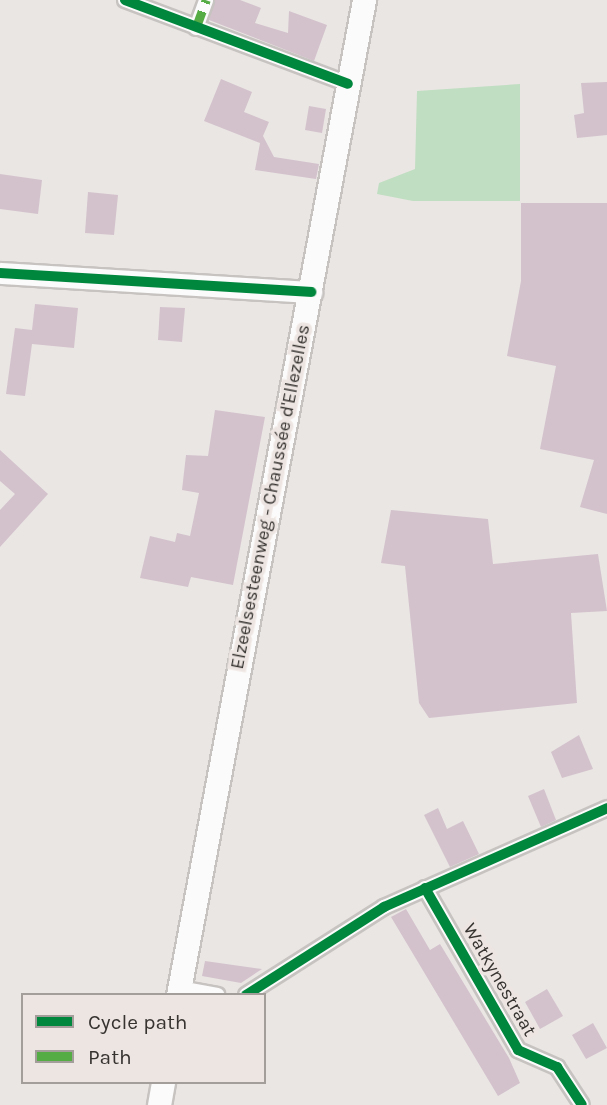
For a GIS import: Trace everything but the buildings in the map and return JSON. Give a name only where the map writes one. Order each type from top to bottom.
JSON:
[{"type":"main road","name":"Elzeelsesteenweg - Chaussée d'Ellezelles","points":[[179,991],[311,292],[363,0]]},
{"type":"main road","points":[[159,1105],[163,1084]]},
{"type":"street","points":[[125,0],[348,84]]},
{"type":"street","points":[[196,27],[206,0]]},
{"type":"street","points":[[0,275],[311,292]]},
{"type":"street","points":[[249,993],[384,907],[607,808]]},
{"type":"street","name":"Watkynestraat","points":[[425,888],[518,1049],[556,1067],[582,1105]]},
{"type":"street","points":[[179,991],[198,993]]},
{"type":"green space","points":[[520,84],[520,201],[413,201],[377,194],[379,183],[415,169],[417,91]]},
{"type":"marked path","points":[[196,28],[206,0]]},
{"type":"cycle path","points":[[125,0],[348,84]]},
{"type":"cycle path","points":[[0,273],[311,292]]},
{"type":"cycle path","points":[[249,993],[384,907],[607,808]]},
{"type":"cycle path","points":[[425,888],[518,1050],[557,1067],[582,1105]]}]
